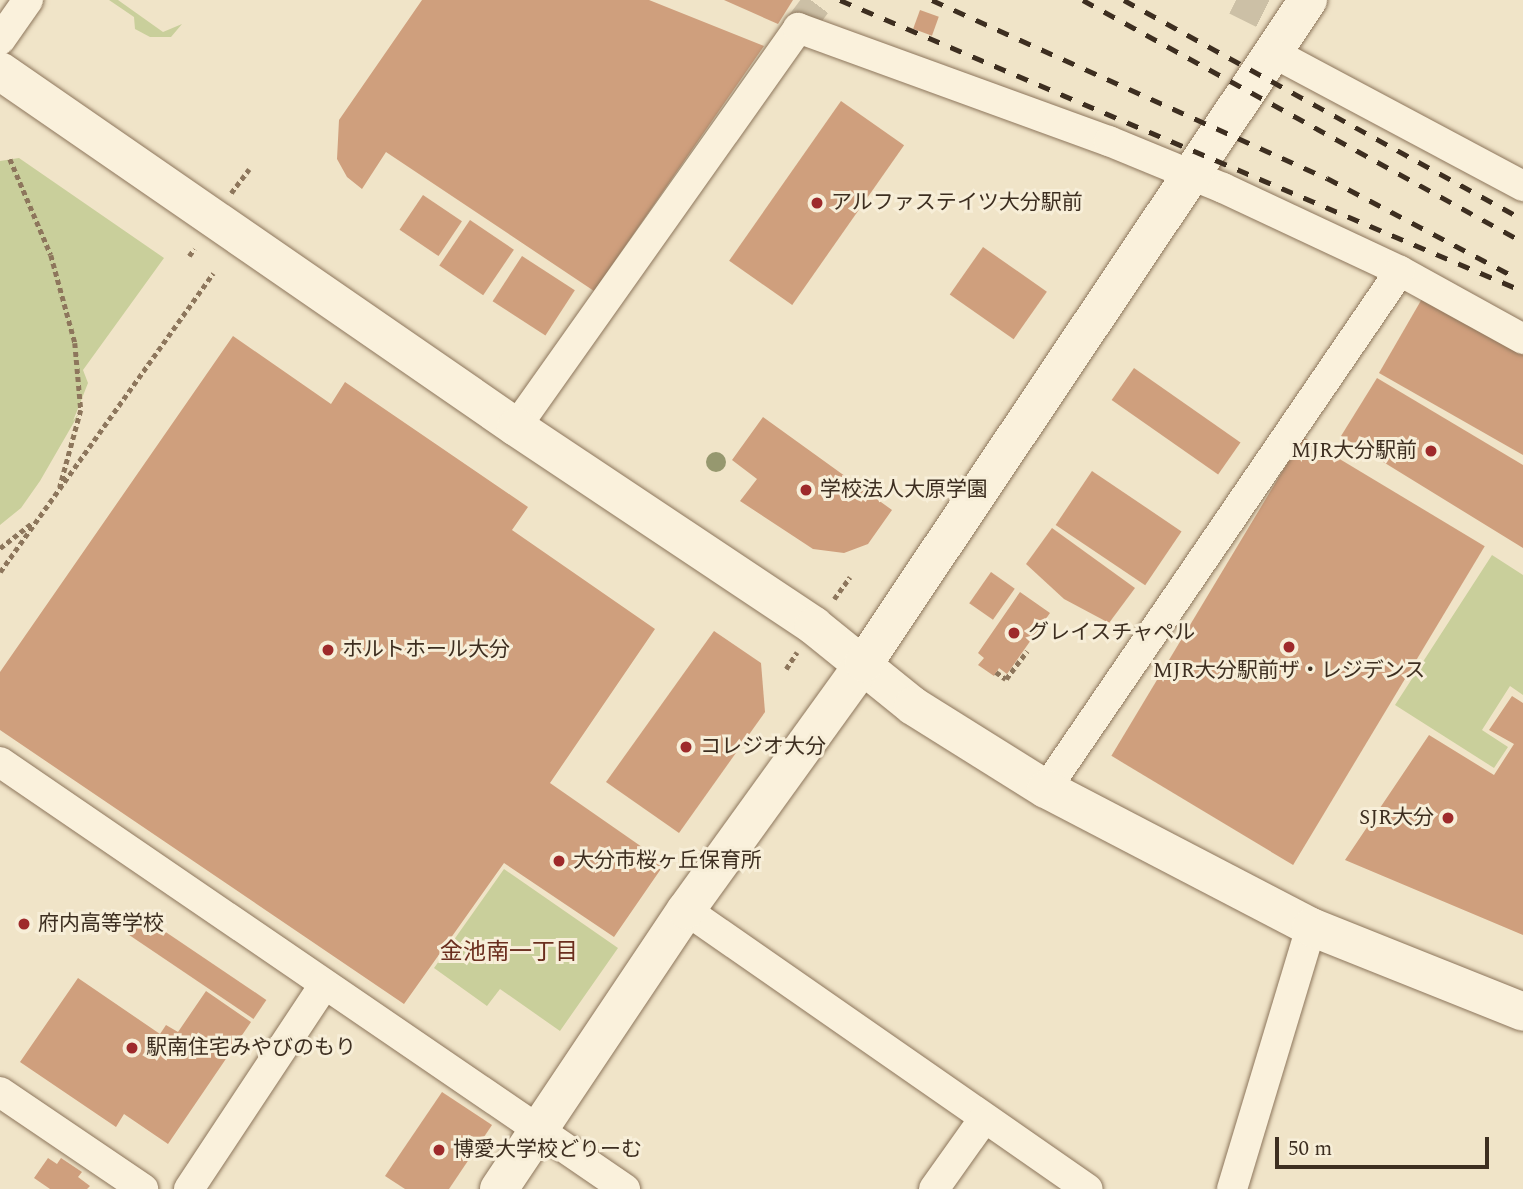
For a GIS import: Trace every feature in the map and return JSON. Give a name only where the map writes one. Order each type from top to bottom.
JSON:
[{"type":"street","points":[[0,40],[27,0]]},
{"type":"street","points":[[499,1189],[535,1130],[686,910],[864,663],[1308,0]]},
{"type":"street","points":[[516,428],[798,28],[1109,141],[1189,175],[1400,271],[1523,339]]},
{"type":"street","points":[[1272,52],[1523,186]]},
{"type":"street","points":[[0,71],[516,428],[729,567],[864,663],[914,706],[1046,789],[1311,927],[1523,1012]]},
{"type":"street","points":[[1046,789],[1400,271]]},
{"type":"street","points":[[0,762],[625,1189]]},
{"type":"street","points":[[686,910],[983,1120],[1087,1189]]},
{"type":"street","points":[[1232,1189],[1311,927]]},
{"type":"street","points":[[189,1189],[324,985]]},
{"type":"street","points":[[1,1093],[142,1189]]},
{"type":"street","points":[[934,1189],[983,1120]]},
{"type":"path","points":[[10,159],[51,254],[75,343],[80,410],[60,488]]},
{"type":"path","points":[[231,194],[249,169]]},
{"type":"path","points":[[189,256],[194,249]]},
{"type":"path","points":[[0,572],[213,272]]},
{"type":"path","points":[[0,548],[39,518]]},
{"type":"path","points":[[996,672],[1006,679],[1027,651]]},
{"type":"green space","points":[[109,0],[118,0],[163,32],[182,24],[171,37],[150,37],[135,29],[134,17]]},
{"type":"green space","points":[[19,158],[164,258],[83,370],[88,383],[73,421],[81,410],[40,481],[21,508],[0,525],[0,161]]},
{"type":"green space","points":[[1492,555],[1523,575],[1523,695],[1510,686],[1482,730],[1508,747],[1494,768],[1395,705]]},
{"type":"green space","points":[[504,869],[618,948],[560,1031],[500,989],[487,1006],[434,968]]},
{"type":"building","points":[[422,0],[649,0],[764,46],[594,291],[386,152],[362,189],[347,177],[337,159],[339,120]]},
{"type":"building","points":[[724,0],[793,0],[778,24]]},
{"type":"building","points":[[920,10],[939,17],[932,36],[913,29]]},
{"type":"building","name":"アルファステイツ大分駅前","points":[[841,101],[904,145],[792,305],[729,261]]},
{"type":"building","points":[[423,195],[462,221],[438,256],[400,230]]},
{"type":"building","points":[[470,220],[514,250],[483,295],[439,266]]},
{"type":"building","points":[[983,247],[1047,292],[1014,339],[950,295]]},
{"type":"building","points":[[522,256],[575,290],[545,336],[493,301]]},
{"type":"building","points":[[1423,297],[1523,354],[1523,455],[1379,373]]},
{"type":"building","name":"ホルトホール大分","points":[[233,336],[331,404],[345,382],[528,507],[512,530],[655,629],[550,783],[665,863],[614,937],[504,863],[404,1004],[0,730],[0,672]]},
{"type":"building","points":[[1134,368],[1240,443],[1218,475],[1112,400]]},
{"type":"building","name":"MJR大分駅前","points":[[1377,378],[1523,465],[1523,548],[1341,436]]},
{"type":"building","name":"学校法人大原学園","points":[[763,417],[892,510],[868,544],[844,553],[813,549],[740,501],[757,479],[732,460]]},
{"type":"building","name":"MJR大分駅前ザ・レジデンス","points":[[1303,437],[1485,546],[1293,865],[1111,756]]},
{"type":"building","points":[[1092,471],[1182,531],[1145,585],[1056,525]]},
{"type":"building","points":[[1052,528],[1135,588],[1109,623],[1064,599],[1026,564]]},
{"type":"building","points":[[991,572],[1015,589],[993,620],[969,603]]},
{"type":"building","name":"グレイスチャペル","points":[[1020,592],[1050,613],[1007,674],[999,668],[994,676],[978,665],[984,658],[978,653]]},
{"type":"building","name":"コレジオ大分","points":[[714,631],[761,663],[765,712],[679,833],[606,782]]},
{"type":"building","name":"SJR大分","points":[[1512,696],[1523,703],[1523,935],[1345,860],[1429,735],[1494,775],[1514,744],[1489,730]]},
{"type":"building","points":[[142,916],[266,1000],[253,1019],[129,935]]},
{"type":"building","name":"駅南住宅みやびのもり","points":[[78,978],[160,1034],[166,1025],[178,1032],[206,991],[251,1022],[168,1144],[124,1114],[116,1127],[20,1062]]},
{"type":"building","name":"博愛大学校どりーむ","points":[[442,1092],[492,1125],[449,1189],[405,1189],[385,1176]]},
{"type":"building","points":[[48,1158],[57,1164],[61,1158],[82,1172],[78,1177],[90,1186],[87,1189],[50,1189],[34,1178]]},
{"type":"tunnel","points":[[798,28],[819,0]]},
{"type":"tunnel","points":[[1236,0],[1290,27]]},
{"type":"railway","points":[[840,0],[1523,291]]},
{"type":"railway","points":[[932,0],[1327,178],[1517,278]]},
{"type":"railway","points":[[1083,0],[1523,242]]},
{"type":"railway","points":[[1124,0],[1523,219]]},
{"type":"place","name":"アルファステイツ大分駅前","points":[[817,203]]},
{"type":"place","name":"MJR大分駅前","points":[[1431,451]]},
{"type":"place","name":"学校法人大原学園","points":[[806,490]]},
{"type":"place","name":"グレイスチャペル","points":[[1014,633]]},
{"type":"place","name":"MJR大分駅前ザ・レジデンス","points":[[1289,647]]},
{"type":"place","name":"ホルトホール大分","points":[[328,650]]},
{"type":"place","name":"コレジオ大分","points":[[686,747]]},
{"type":"place","name":"SJR大分","points":[[1448,818]]},
{"type":"place","name":"大分市桜ヶ丘保育所","points":[[559,861]]},
{"type":"place","name":"府内高等学校","points":[[24,924]]},
{"type":"place","name":"駅南住宅みやびのもり","points":[[132,1048]]},
{"type":"place","name":"博愛大学校どりーむ","points":[[439,1150]]},
{"type":"district","name":"金池南一丁目","points":[[509,953]]}]
